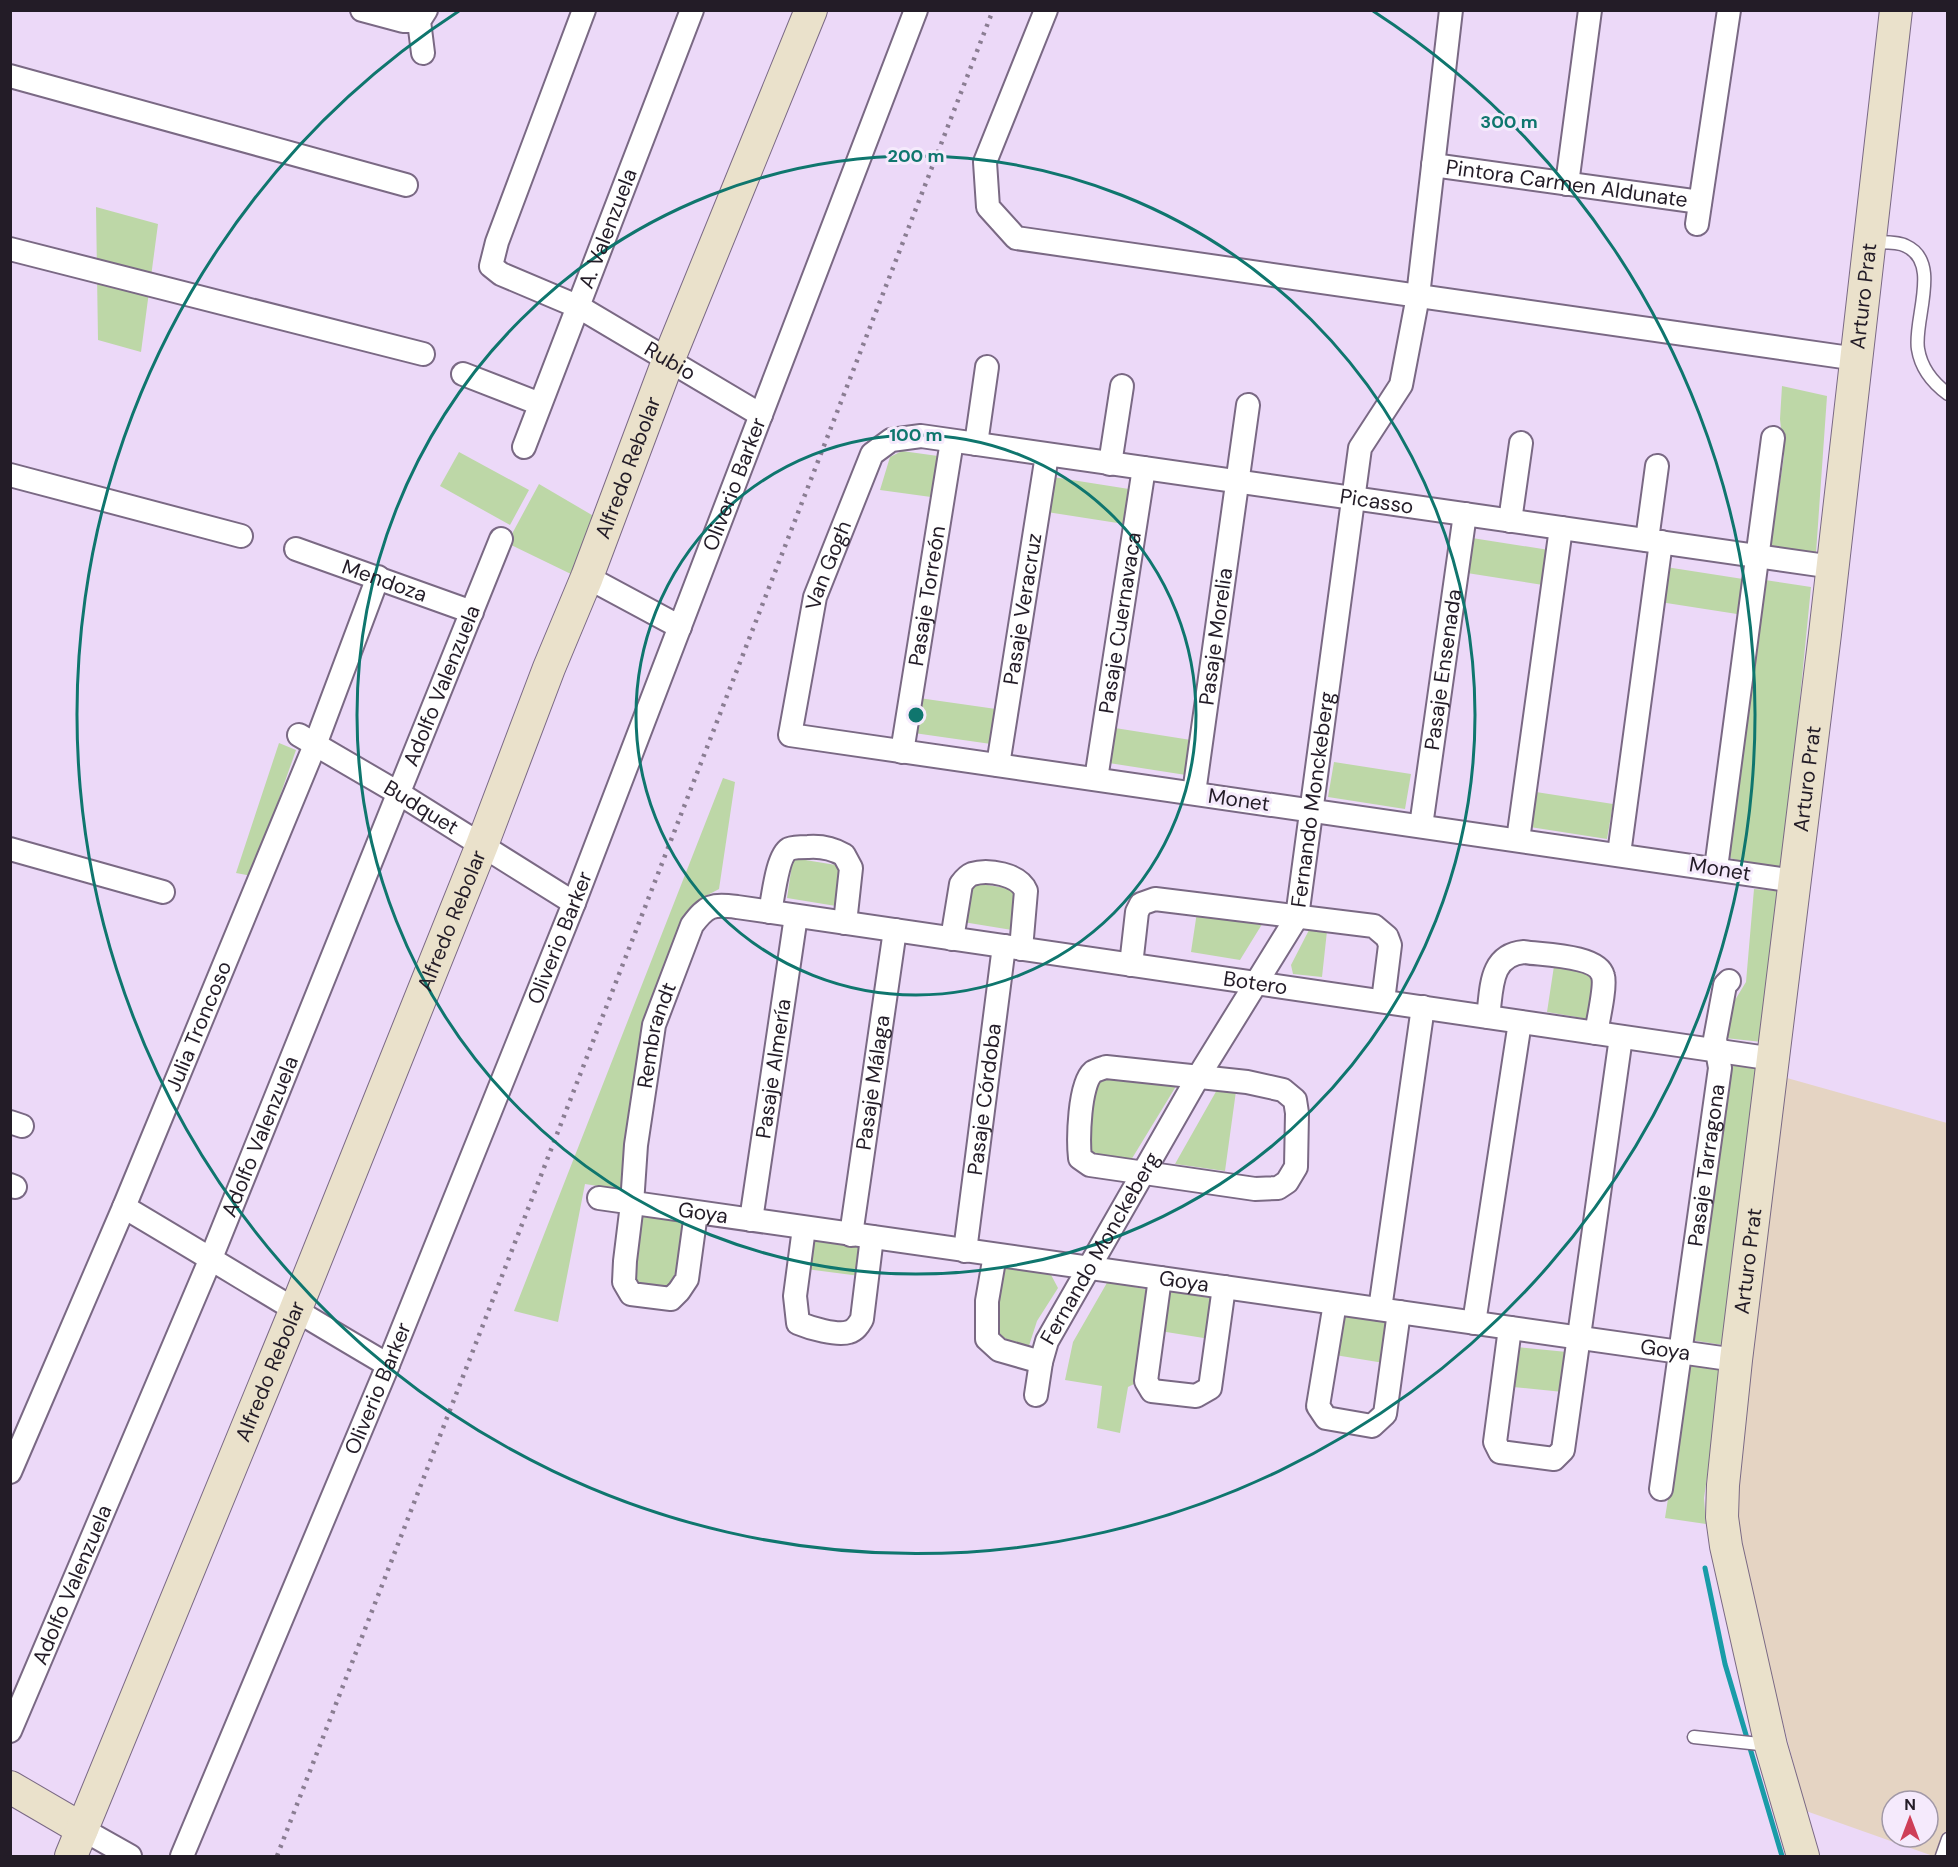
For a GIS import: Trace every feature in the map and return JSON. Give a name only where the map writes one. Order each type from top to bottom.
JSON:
[{"type":"street","points":[[362,10],[403,21],[422,16],[423,53]]},
{"type":"street","name":"Rubio","points":[[584,10],[497,242],[491,266],[501,274],[579,307],[761,415]]},
{"type":"street","name":"A. Valenzuela","points":[[525,447],[692,10]]},
{"type":"street","name":"Alfredo Rebolar","points":[[77,1843],[295,1311],[482,845],[587,577],[668,361],[811,10]]},
{"type":"street","name":"Oliverio Barker","points":[[182,1857],[388,1365],[574,903],[916,10]]},
{"type":"street","points":[[1046,10],[985,162],[988,207],[1016,238],[1857,359]]},
{"type":"street","name":"Fernando Monckeberg","points":[[1036,1395],[1047,1341],[1197,1077],[1297,917],[1360,448],[1401,385],[1418,296],[1451,10]]},
{"type":"street","points":[[1567,184],[1590,10]]},
{"type":"street","points":[[1697,225],[1730,10]]},
{"type":"street","name":"Arturo Prat","points":[[1803,1857],[1771,1746],[1726,1546],[1722,1517],[1723,1485],[1736,1360],[1833,567],[1896,10]]},
{"type":"street","points":[[10,76],[406,185]]},
{"type":"street","name":"Pintora Carmen Aldunate","points":[[1433,165],[1700,202]]},
{"type":"street","points":[[10,249],[423,354]]},
{"type":"street","points":[[976,444],[987,367]]},
{"type":"street","points":[[463,374],[540,404]]},
{"type":"street","points":[[1110,464],[1122,386]]},
{"type":"street","name":"Pasaje Morelia","points":[[1194,793],[1248,405]]},
{"type":"street","name":"Picasso","points":[[921,436],[1833,567]]},
{"type":"street","name":"Van Gogh","points":[[790,735],[815,597],[872,454],[891,440],[921,436]]},
{"type":"street","points":[[1716,868],[1773,438]]},
{"type":"street","name":"Pasaje Torreón","points":[[902,752],[952,441]]},
{"type":"street","points":[[1510,521],[1521,443]]},
{"type":"street","name":"Pasaje Veracruz","points":[[998,765],[1047,454]]},
{"type":"street","points":[[1619,854],[1654,541],[1657,466]]},
{"type":"street","name":"Pasaje Cuernavaca","points":[[1096,779],[1144,468]]},
{"type":"street","points":[[10,475],[241,536]]},
{"type":"street","name":"Pasaje Ensenada","points":[[1421,826],[1465,514]]},
{"type":"street","points":[[1518,840],[1561,528]]},
{"type":"street","name":"Adolfo Valenzuela","points":[[10,1731],[211,1258],[501,540]]},
{"type":"street","name":"Mendoza","points":[[296,549],[472,612]]},
{"type":"street","name":"Julia Troncoso","points":[[10,1472],[124,1207],[307,740],[378,577]]},
{"type":"street","points":[[587,577],[680,627]]},
{"type":"street","name":"Monet","points":[[790,735],[1795,880]]},
{"type":"street","name":"Budquet","points":[[307,740],[400,794],[574,903]]},
{"type":"street","points":[[770,912],[777,876],[786,852],[790,848],[828,848],[844,855],[850,868],[845,923]]},
{"type":"street","points":[[10,849],[163,892]]},
{"type":"street","name":"Pasaje Córdoba","points":[[952,939],[961,884],[967,877],[974,874],[996,874],[1013,878],[1024,886],[1026,891],[1013,948],[965,1251]]},
{"type":"street","points":[[1131,965],[1137,912],[1141,904],[1148,900],[1374,926],[1387,937],[1390,945],[1383,1002]]},
{"type":"street","name":"Rembrandt","points":[[696,1213],[687,1279],[679,1291],[671,1299],[631,1294],[624,1282],[636,1145],[654,1025],[692,925],[702,911],[712,905],[737,907]]},
{"type":"street","name":"Botero","points":[[737,907],[1774,1059]]},
{"type":"street","name":"Pasaje Almería","points":[[751,1220],[796,916]]},
{"type":"street","name":"Pasaje Málaga","points":[[804,1228],[795,1296],[798,1323],[828,1332],[849,1333],[862,1319],[862,1236],[895,930]]},
{"type":"street","points":[[1488,1017],[1494,971],[1505,957],[1524,952],[1583,960],[1599,969],[1604,978],[1596,1033]]},
{"type":"street","name":"Pasaje Tarragona","points":[[1661,1489],[1720,1068],[1715,1039],[1725,985],[1729,981]]},
{"type":"street","points":[[1335,1303],[1318,1406],[1326,1419],[1372,1426],[1385,1414],[1389,1311],[1423,1007]]},
{"type":"street","points":[[1474,1323],[1520,1022]]},
{"type":"street","points":[[1510,1328],[1495,1442],[1500,1452],[1554,1459],[1563,1449],[1621,1036]]},
{"type":"street","points":[[1106,1067],[1197,1077],[1268,1086],[1283,1090],[1295,1100],[1298,1130],[1296,1167],[1287,1182],[1278,1188],[1255,1189],[1090,1165],[1080,1158],[1078,1142],[1086,1084],[1093,1072],[1106,1067]]},
{"type":"street","name":"Goya","points":[[599,1198],[1736,1360]]},
{"type":"street","points":[[124,1207],[388,1365]]},
{"type":"street","points":[[995,1255],[987,1301],[987,1340],[999,1350],[1041,1362]]},
{"type":"street","points":[[1160,1278],[1146,1381],[1152,1391],[1196,1396],[1210,1388],[1224,1287]]},
{"type":"street","points":[[10,1787],[77,1843],[130,1857]]},
{"type":"lane","points":[[1869,242],[1906,246],[1918,255],[1925,279],[1918,323],[1918,349],[1924,367],[1935,384],[1947,394]]},
{"type":"lane","points":[[1694,1737],[1771,1746]]},
{"type":"lane","points":[[1942,1857],[1947,1839]]},
{"type":"shaded area","points":[[1787,1078],[1947,1123],[1947,1856],[1933,1856],[1913,1849],[1940,1849],[1940,1789],[1880,1789],[1880,1837],[1806,1811],[1740,1559],[1733,1499]]},
{"type":"green space","points":[[96,207],[158,224],[141,352],[98,340]]},
{"type":"green space","points":[[1782,386],[1827,396],[1816,553],[1770,549],[1784,456],[1780,419]]},
{"type":"green space","points":[[902,451],[938,456],[931,497],[880,490],[890,457]]},
{"type":"green space","points":[[459,452],[529,490],[510,525],[440,486]]},
{"type":"green space","points":[[1053,477],[1129,489],[1124,524],[1047,512]]},
{"type":"green space","points":[[539,484],[597,518],[573,575],[507,543]]},
{"type":"green space","points":[[1472,538],[1549,550],[1543,585],[1467,573]]},
{"type":"green space","points":[[1666,567],[1743,579],[1737,614],[1660,602]]},
{"type":"green space","points":[[1765,580],[1811,587],[1783,869],[1754,866],[1725,856]]},
{"type":"green space","points":[[919,698],[996,709],[991,744],[914,733]]},
{"type":"green space","points":[[1115,728],[1191,740],[1186,775],[1109,763]]},
{"type":"green space","points":[[279,743],[296,750],[252,876],[236,873]]},
{"type":"green space","points":[[1334,762],[1411,774],[1405,809],[1328,797]]},
{"type":"green space","points":[[723,778],[735,782],[719,889],[704,897],[687,914],[623,1190],[585,1184],[558,1322],[514,1311]]},
{"type":"green space","points":[[1536,792],[1613,804],[1607,839],[1530,827]]},
{"type":"green space","points":[[793,858],[842,866],[836,906],[787,898]]},
{"type":"green space","points":[[969,882],[1018,890],[1012,930],[963,922]]},
{"type":"green space","points":[[1754,889],[1778,891],[1762,1042],[1725,1038],[1735,1000],[1746,982]]},
{"type":"green space","points":[[1197,912],[1264,921],[1240,960],[1191,952]]},
{"type":"green space","points":[[1309,930],[1327,931],[1322,977],[1293,974],[1291,965]]},
{"type":"green space","points":[[1554,966],[1589,972],[1595,979],[1588,1019],[1547,1012]]},
{"type":"green space","points":[[1728,1063],[1759,1067],[1729,1346],[1691,1340]]},
{"type":"green space","points":[[1110,1074],[1178,1083],[1128,1165],[1093,1158],[1086,1149],[1095,1082]]},
{"type":"green space","points":[[1218,1088],[1236,1091],[1225,1171],[1175,1164]]},
{"type":"green space","points":[[641,1215],[686,1223],[677,1281],[665,1292],[641,1288],[631,1281]]},
{"type":"green space","points":[[810,1238],[864,1245],[860,1276],[806,1269]]},
{"type":"green space","points":[[1001,1265],[1049,1271],[1058,1288],[1037,1321],[1027,1352],[1000,1335],[994,1317]]},
{"type":"green space","points":[[1108,1281],[1148,1290],[1134,1384],[1128,1387],[1120,1433],[1097,1428],[1102,1386],[1065,1380],[1073,1342]]},
{"type":"green space","points":[[1167,1291],[1216,1299],[1210,1339],[1160,1331]]},
{"type":"green space","points":[[1341,1315],[1390,1323],[1384,1363],[1335,1355]]},
{"type":"green space","points":[[1517,1347],[1567,1352],[1563,1392],[1513,1387]]},
{"type":"green space","points":[[1689,1364],[1723,1368],[1704,1498],[1706,1524],[1665,1518]]},
{"type":"waterway","points":[[1705,1568],[1725,1664],[1782,1856]]},
{"type":"railway","points":[[277,1856],[993,10]]}]
